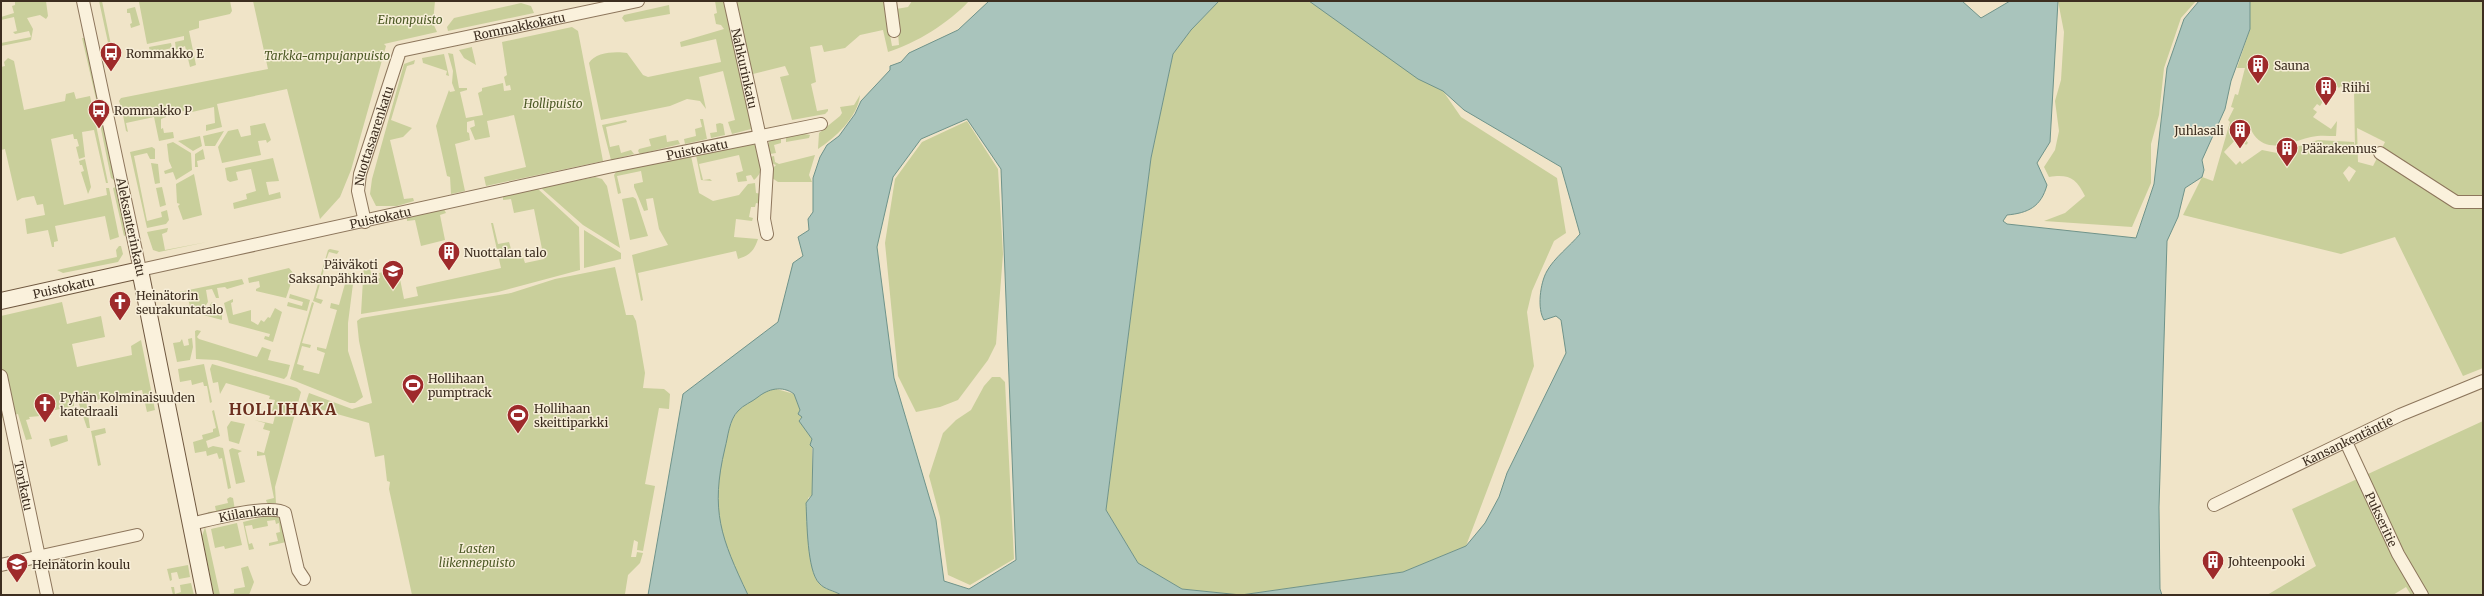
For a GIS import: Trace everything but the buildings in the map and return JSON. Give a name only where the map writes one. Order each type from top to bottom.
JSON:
[{"type":"main road","name":"Puistokatu","points":[[1,301],[140,270]]},
{"type":"main road","name":"Aleksanterinkatu","points":[[140,270],[205,595]]},
{"type":"street","name":"Aleksanterinkatu","points":[[83,1],[140,270]]},
{"type":"street","name":"Rommakkokatu","points":[[400,51],[638,1]]},
{"type":"street","name":"Nahkurinkatu","points":[[730,1],[760,136]]},
{"type":"street","points":[[890,1],[894,31]]},
{"type":"street","name":"Nuottasaarenkatu","points":[[365,222],[358,190],[360,174],[400,51]]},
{"type":"street","name":"Puistokatu","points":[[140,270],[821,124]]},
{"type":"street","points":[[760,136],[767,169],[764,219],[767,234]]},
{"type":"street","points":[[2380,153],[2456,202],[2483,202]]},
{"type":"street","name":"Torikatu","points":[[1,376],[47,595]]},
{"type":"street","name":"Kansankentäntie","points":[[2214,505],[2400,416],[2483,381]]},
{"type":"street","name":"Pukseritie","points":[[2346,442],[2398,554],[2422,595]]},
{"type":"street","name":"Kiilankatu","points":[[190,524],[262,509],[279,509],[284,513],[298,570],[304,579]]},
{"type":"street","points":[[1,565],[137,535]]},
{"type":"green space","points":[[15,1],[46,1],[48,16],[46,19],[40,15],[27,18],[33,29],[31,40],[1,46],[1,43],[31,37],[29,31],[15,34],[13,32],[17,31],[14,17],[1,20],[1,17],[14,13],[12,6],[15,5]]},
{"type":"green space","points":[[99,1],[102,1],[111,45],[109,47]]},
{"type":"green space","points":[[230,1],[232,11],[230,14],[199,21],[199,28],[189,31],[196,65],[190,67],[185,46],[176,50],[175,42],[184,40],[184,36],[147,44],[139,2]]},
{"type":"green space","name":"Tarkka-ampujanpuisto","points":[[253,1],[435,1],[433,23],[437,32],[384,44],[386,46],[351,170],[340,197],[320,219],[287,89],[217,104],[222,127],[206,131],[206,125],[215,123],[214,107],[192,112],[191,109],[175,115],[175,112],[166,114],[166,117],[161,119],[161,129],[163,128],[164,133],[173,132],[174,138],[159,141],[154,117],[126,123],[128,132],[126,131],[123,115],[126,112],[125,108],[121,107],[119,101],[121,98],[268,69]]},
{"type":"green space","points":[[715,1],[726,1],[755,128],[732,134],[728,122],[735,120],[723,71],[699,77],[706,109],[700,101],[687,99],[670,106],[601,120],[589,63],[592,59],[606,53],[627,53],[643,75],[648,77],[721,62],[716,39],[681,47],[680,42],[724,29],[721,25],[716,24],[714,14],[717,13]]},
{"type":"green space","points":[[735,1],[884,1],[892,46],[899,45],[896,9],[908,7],[912,1],[969,1],[952,17],[932,31],[909,44],[888,52],[883,30],[860,35],[845,48],[824,52],[822,45],[810,47],[816,82],[811,84],[817,111],[828,109],[828,111],[825,114],[792,120],[780,77],[789,75],[785,66],[753,74]]},
{"type":"green space","points":[[1219,1],[1311,1],[1443,91],[1461,117],[1557,178],[1566,233],[1554,241],[1532,291],[1527,312],[1534,366],[1466,546],[1403,572],[1241,595],[1182,589],[1138,563],[1106,510],[1151,158],[1173,54],[1191,30]]},
{"type":"green space","points":[[2058,1],[2196,1],[2181,18],[2164,68],[2159,115],[2151,144],[2151,183],[2132,227],[2044,221],[2065,213],[2085,196],[2075,181],[2062,176],[2049,177],[2044,167],[2055,150],[2059,131],[2055,101],[2061,80],[2064,32]]},
{"type":"green space","points":[[2250,1],[2483,1],[2483,368],[2463,376],[2395,237],[2341,254],[2183,215],[2202,177],[2213,181],[2230,122],[2228,120],[2234,108],[2231,107],[2235,94],[2238,95],[2245,68],[2237,68],[2250,29]],"holes":[[[2334,84],[2339,88],[2341,86],[2347,92],[2351,87],[2354,89],[2355,149],[2354,142],[2318,140],[2277,153],[2262,150],[2242,164],[2240,161],[2236,165],[2224,152],[2238,137],[2246,145],[2248,143],[2244,137],[2241,124],[2247,121],[2254,135],[2260,141],[2267,144],[2281,145],[2314,136],[2336,136],[2337,121],[2331,129],[2313,117],[2317,112],[2313,109],[2317,104],[2320,106]],[[2357,128],[2385,142],[2373,166],[2358,162]],[[2349,166],[2356,171],[2349,182],[2343,173]]]},
{"type":"green space","points":[[521,3],[531,6],[534,13],[448,31],[447,27],[454,18]]},
{"type":"green space","points":[[669,5],[670,14],[625,22],[622,18],[624,15]]},
{"type":"green space","points":[[135,7],[140,25],[131,28],[130,24],[132,23],[130,13],[127,13],[127,9]]},
{"type":"green space","name":"Hollipuisto","points":[[572,27],[578,31],[603,161],[486,186],[484,177],[526,167],[514,115],[487,121],[490,137],[475,140],[470,128],[475,126],[474,120],[467,122],[467,132],[469,133],[470,140],[455,144],[465,191],[451,194],[450,177],[447,176],[436,126],[449,90],[450,92],[455,91],[452,83],[453,71],[448,53],[453,54],[459,88],[467,88],[467,90],[460,92],[466,118],[483,115],[478,93],[482,91],[482,88],[503,83],[504,91],[511,90],[510,85],[506,86],[504,77],[507,75],[502,42]]},
{"type":"green space","points":[[82,38],[85,38],[101,112],[99,112]]},
{"type":"green space","points":[[171,43],[172,48],[150,53],[149,47]]},
{"type":"green space","points":[[472,47],[476,65],[464,58],[459,50]]},
{"type":"green space","points":[[444,54],[449,76],[446,75],[447,71],[423,63],[422,58]]},
{"type":"green space","points":[[8,58],[14,61],[24,110],[65,101],[66,94],[74,92],[76,99],[90,96],[108,183],[106,183],[94,130],[82,132],[85,157],[79,159],[76,147],[79,146],[77,139],[74,139],[73,134],[51,139],[64,205],[107,195],[106,188],[109,188],[119,237],[110,240],[105,216],[55,226],[58,241],[54,242],[54,247],[52,247],[48,230],[27,234],[25,219],[45,215],[43,204],[37,205],[34,196],[22,198],[17,201],[5,149],[1,150],[1,67],[5,66],[4,62]]},
{"type":"green space","points":[[415,60],[414,64],[407,66],[391,120],[412,128],[403,137],[390,140],[404,199],[413,198],[414,201],[397,206],[376,206],[370,194],[372,179],[404,64]]},
{"type":"green space","points":[[860,95],[855,111],[845,126],[818,149],[819,133],[840,116],[842,113],[840,107],[854,105]]},
{"type":"green space","points":[[101,117],[115,180],[111,178],[99,119]]},
{"type":"green space","points":[[700,119],[703,119],[707,139],[685,144],[684,139],[696,136],[695,129],[702,127]]},
{"type":"green space","points":[[626,120],[627,122],[606,127],[610,147],[619,145],[621,153],[631,150],[634,154],[611,160],[602,125]]},
{"type":"green space","points":[[967,121],[998,169],[1003,254],[996,344],[988,360],[958,400],[940,407],[916,412],[898,376],[885,243],[895,179],[922,142]]},
{"type":"green space","points":[[265,123],[271,140],[267,143],[266,140],[258,141],[261,155],[222,163],[218,147],[228,131],[238,129],[241,137],[251,135],[250,126]]},
{"type":"green space","points":[[716,124],[723,124],[725,135],[711,138],[710,133],[717,132]]},
{"type":"green space","points":[[224,131],[215,146],[205,146],[203,136]]},
{"type":"green space","points":[[800,133],[810,135],[809,138],[786,142],[786,136]]},
{"type":"green space","points":[[666,135],[667,142],[678,140],[680,144],[640,154],[638,151],[639,149],[651,146],[649,139]]},
{"type":"green space","points":[[200,136],[202,146],[193,151],[178,141]]},
{"type":"green space","points":[[781,137],[781,143],[774,145],[776,153],[770,154],[768,144],[770,140]]},
{"type":"green space","points":[[173,142],[191,153],[192,170],[176,180],[173,172],[165,174],[164,171],[172,168],[169,161],[167,144]]},
{"type":"green space","points":[[754,143],[758,145],[762,164],[758,176],[754,180],[751,175],[746,176],[747,181],[738,182],[736,173],[743,171],[739,155],[699,164],[703,180],[710,179],[712,181],[701,180],[696,155]]},
{"type":"green space","points":[[152,147],[155,149],[155,159],[150,159],[147,153],[134,156],[147,221],[162,217],[161,212],[167,210],[169,220],[166,224],[147,228],[130,152]]},
{"type":"green space","points":[[203,149],[205,159],[197,161],[198,167],[195,167],[195,154]]},
{"type":"green space","points":[[815,155],[809,175],[812,182],[778,182],[772,178],[772,169],[776,165],[771,163],[770,157],[774,156],[775,162],[779,164]]},
{"type":"green space","points":[[691,156],[699,193],[713,201],[739,195],[748,184],[755,183],[756,193],[762,194],[761,204],[756,203],[755,207],[751,207],[749,217],[753,218],[752,221],[736,219],[734,237],[758,239],[751,252],[738,259],[736,251],[638,273],[643,300],[641,301],[632,255],[668,245],[659,229],[653,198],[646,199],[648,210],[644,211],[634,187],[634,184],[643,182],[641,171],[617,176],[621,193],[618,194],[614,175],[616,172]]},
{"type":"green space","points":[[273,158],[279,181],[266,182],[269,195],[280,192],[281,198],[234,209],[233,203],[247,199],[246,194],[256,191],[251,169],[236,172],[238,180],[230,182],[227,180],[225,168]]},
{"type":"green space","points":[[85,159],[91,187],[88,194],[81,172],[84,171],[79,161]]},
{"type":"green space","points":[[151,163],[158,164],[160,183],[155,184]]},
{"type":"green space","points":[[194,174],[202,215],[183,220],[178,206],[180,204],[177,203],[176,184]]},
{"type":"green space","points":[[595,177],[602,179],[607,186],[620,248],[583,225],[541,188]]},
{"type":"green space","points":[[116,187],[127,235],[124,236],[113,188]]},
{"type":"green space","points":[[162,187],[166,205],[160,207],[156,188]]},
{"type":"green space","points":[[538,189],[579,227],[580,270],[498,292],[361,314],[364,262],[369,261],[372,280],[380,278],[379,273],[400,268],[399,274],[404,299],[418,296],[416,287],[501,268],[491,223],[493,223],[498,244],[509,242],[513,256],[522,254],[525,263],[544,259],[534,209],[514,213],[511,199],[503,200],[503,196]]},
{"type":"green space","points":[[633,197],[636,199],[648,236],[630,240],[622,199]]},
{"type":"green space","points":[[444,209],[446,213],[440,215],[445,240],[421,246],[415,220],[407,221],[407,217]]},
{"type":"green space","points":[[168,228],[167,232],[162,234],[165,250],[207,242],[159,252],[153,250],[147,232]]},
{"type":"green space","points":[[584,230],[621,253],[621,259],[584,268]]},
{"type":"green space","points":[[119,246],[121,246],[123,254],[118,262],[63,273],[57,270],[117,257],[116,250]]},
{"type":"green space","points":[[328,250],[339,251],[337,254],[329,252],[325,263],[334,266],[333,268],[325,266],[316,298],[323,300],[321,304],[313,301]]},
{"type":"green space","name":"HOLLIHAKA","points":[[615,267],[626,315],[633,315],[636,321],[645,373],[643,388],[664,389],[670,394],[669,409],[659,408],[645,484],[655,486],[643,551],[637,550],[638,542],[634,540],[631,557],[636,557],[637,552],[643,553],[640,563],[628,575],[626,595],[412,595],[389,489],[390,482],[387,481],[384,455],[375,457],[369,423],[305,405],[309,393],[352,409],[372,403],[359,341],[357,321],[361,318],[511,293],[555,279]]},
{"type":"green space","points":[[289,268],[294,274],[286,298],[256,291],[256,289],[260,287],[259,281],[249,283],[248,278]]},
{"type":"green space","points":[[348,273],[354,276],[348,323],[348,351],[363,397],[355,403],[350,403],[290,379],[312,302],[314,303],[302,343],[311,345],[310,348],[302,346],[297,364],[304,366],[303,370],[319,374],[325,353],[317,350],[317,347],[326,349],[337,310],[330,308],[331,303],[339,305]]},
{"type":"green space","points":[[242,279],[244,284],[227,289],[225,287],[217,288],[219,298],[216,298],[212,289],[206,290],[208,302],[200,314],[191,311],[187,294],[175,296],[174,293]]},
{"type":"green space","points":[[290,294],[310,300],[307,311],[287,306],[288,302],[302,306],[303,302],[289,298]]},
{"type":"green space","points":[[233,299],[233,302],[231,303],[233,315],[251,310],[251,321],[258,325],[261,320],[264,322],[268,317],[270,318],[275,308],[282,312],[273,342],[264,339],[265,336],[269,337],[270,334],[229,323],[224,303]]},
{"type":"green space","points":[[62,302],[67,324],[101,316],[105,337],[72,344],[77,367],[132,355],[131,346],[141,340],[155,410],[147,412],[142,390],[87,402],[86,400],[90,428],[87,428],[78,401],[74,402],[74,406],[51,411],[52,415],[29,417],[30,419],[26,420],[32,439],[26,440],[18,414],[1,418],[1,316]]},
{"type":"green space","points":[[212,302],[216,308],[222,309],[222,320],[203,315]]},
{"type":"green space","points":[[195,331],[201,331],[197,337],[199,339],[257,357],[262,347],[271,350],[268,360],[290,365],[287,376],[284,379],[217,360],[196,359]]},
{"type":"green space","points":[[192,338],[193,347],[190,360],[177,362],[173,343],[180,342],[182,339],[184,346],[189,345],[188,339]]},
{"type":"green space","points":[[204,364],[212,402],[210,403],[207,386],[204,386],[203,382],[192,385],[191,380],[180,382],[178,369]]},
{"type":"green space","points":[[212,364],[297,388],[301,392],[275,487],[276,503],[267,503],[266,500],[274,498],[265,455],[257,456],[257,451],[264,453],[270,431],[263,429],[265,423],[254,420],[273,424],[276,412],[272,411],[275,400],[269,399],[270,396],[226,383],[220,394],[218,382],[213,383],[210,369]]},
{"type":"green space","points":[[992,377],[1000,377],[1005,382],[1014,559],[970,585],[948,575],[940,517],[929,476],[943,433],[956,420],[971,410],[984,386]]},
{"type":"green space","points":[[773,388],[794,394],[800,410],[799,413],[802,417],[799,420],[812,439],[812,495],[808,498],[815,578],[825,588],[841,595],[748,595],[724,540],[718,510],[719,481],[724,448],[732,420],[741,408],[754,398]]},
{"type":"green space","points":[[214,410],[220,436],[206,441],[208,448],[213,446],[223,448],[231,488],[228,489],[222,458],[219,459],[217,453],[207,456],[206,451],[195,453],[193,442],[203,439],[202,435],[213,432],[213,429],[216,428],[212,411]]},
{"type":"green space","points":[[231,421],[245,424],[239,444],[229,441],[227,427]]},
{"type":"green space","points":[[2483,421],[2483,595],[2411,595],[2406,587],[2393,595],[2267,595],[2316,566],[2292,509]]},
{"type":"green space","points":[[105,428],[106,433],[95,436],[101,465],[98,466],[91,431]]},
{"type":"green space","points":[[67,435],[68,441],[51,447],[49,439]]},
{"type":"green space","points":[[232,448],[242,451],[238,453],[245,482],[236,484],[229,450]]},
{"type":"green space","points":[[230,497],[233,498],[235,510],[209,515],[208,512],[216,511],[215,506],[228,503],[227,499]]},
{"type":"green space","points":[[274,514],[281,519],[286,542],[269,546],[269,543],[278,541],[276,533],[280,532],[279,523],[276,524],[275,520],[267,521],[268,526],[253,529],[252,525],[245,526],[249,544],[252,543],[254,549],[249,550],[243,522]]},
{"type":"green space","points":[[237,523],[242,545],[225,549],[224,546],[215,548],[211,529]]},
{"type":"green space","points":[[205,527],[220,595],[214,595],[202,536]]},
{"type":"green space","points":[[188,565],[190,577],[179,579],[177,572],[171,573],[172,580],[170,581],[167,569]]},
{"type":"green space","points":[[248,566],[254,582],[249,595],[225,595],[234,593],[234,589],[245,587],[241,568]]},
{"type":"green space","points":[[191,583],[194,595],[173,595],[171,587],[174,587],[175,594],[181,592],[180,585]]},
{"type":"water","points":[[989,1],[1219,1],[1191,30],[1173,54],[1151,158],[1106,510],[1138,563],[1182,589],[1241,595],[841,595],[826,589],[815,577],[808,545],[806,503],[812,495],[813,448],[810,445],[812,439],[799,421],[802,417],[798,414],[800,410],[794,394],[789,391],[775,389],[762,394],[742,407],[735,415],[729,429],[718,490],[721,524],[725,540],[748,595],[648,595],[683,394],[778,322],[793,263],[803,256],[798,237],[809,230],[808,219],[813,212],[813,178],[820,157],[827,145],[839,136],[855,114],[861,101],[890,70],[890,66],[901,62],[909,53],[958,30]],"holes":[[[967,119],[1001,169],[1016,560],[969,589],[944,581],[936,520],[894,378],[877,247],[893,177],[921,139]]]},
{"type":"water","points":[[1309,1],[1962,1],[1981,18],[2010,1],[2058,1],[2050,142],[2037,163],[2047,185],[2041,199],[2033,208],[2021,213],[2007,215],[2003,221],[2007,224],[2136,238],[2154,184],[2167,68],[2184,19],[2199,1],[2250,1],[2250,29],[2231,81],[2225,109],[2202,160],[2204,170],[2202,177],[2185,188],[2178,217],[2167,241],[2159,507],[2160,589],[2162,595],[1241,595],[1403,572],[1466,546],[1485,523],[1499,497],[1507,473],[1566,353],[1561,320],[1556,316],[1544,320],[1540,296],[1545,276],[1550,266],[1580,234],[1561,167],[1464,110],[1443,91],[1418,79]]},
{"type":"place","name":"Rommakko E","points":[[111,72]]},
{"type":"place","name":"Sauna","points":[[2258,84]]},
{"type":"place","name":"Riihi","points":[[2326,106]]},
{"type":"place","name":"Rommakko P","points":[[99,130]]},
{"type":"place","name":"Juhlasali","points":[[2240,150]]},
{"type":"place","name":"Päärakennus","points":[[2287,168]]},
{"type":"place","name":"Nuottalan talo","points":[[449,272]]},
{"type":"place","name":"Päiväkoti Saksanpähkinä","points":[[393,290]]},
{"type":"place","name":"Heinätorin seurakuntatalo","points":[[120,322]]},
{"type":"place","name":"Hollihaan pumptrack","points":[[413,404]]},
{"type":"place","name":"Pyhän Kolminaisuuden katedraali","points":[[45,424]]},
{"type":"place","name":"Hollihaan skeittiparkki","points":[[518,434]]},
{"type":"place","name":"Johteenpooki","points":[[2213,580]]},
{"type":"place","name":"Heinätorin koulu","points":[[17,584]]},
{"type":"district","name":"HOLLIHAKA","points":[[283,409]]},
{"type":"park label","name":"Einonpuisto","points":[[410,19]]},
{"type":"park label","name":"Lasten liikennepuisto","points":[[477,555]]}]
